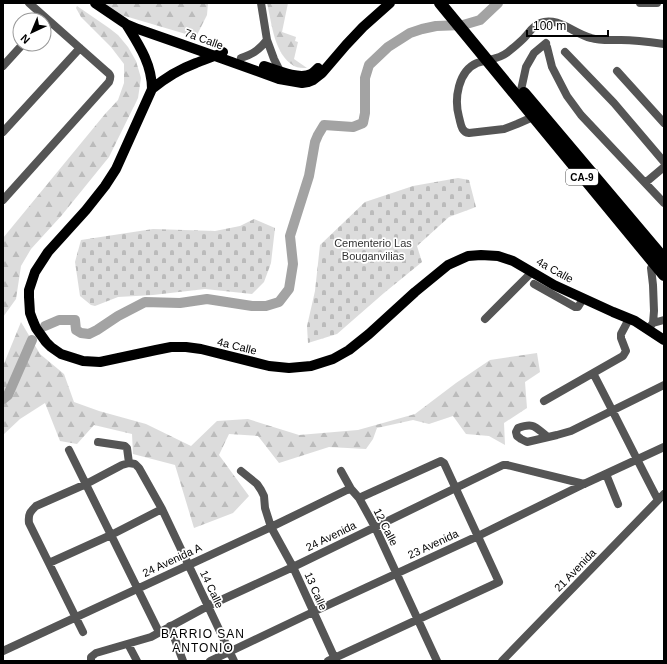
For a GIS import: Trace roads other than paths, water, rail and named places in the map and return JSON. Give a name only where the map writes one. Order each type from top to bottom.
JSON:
[{"type":"highway","points":[[440,3],[504,75]]},
{"type":"highway","points":[[450,3],[504,75]]},
{"type":"highway","name":"CA-9","points":[[504,75],[522,90],[659,261],[664,275]]},
{"type":"highway","name":"CA-9","points":[[504,75],[533,116],[659,261]]},
{"type":"main road","name":"7a Calle","points":[[95,3],[123,22],[219,54],[281,77]]},
{"type":"main road","points":[[310,78],[347,36],[380,3]]},
{"type":"main road","points":[[281,77],[302,76],[310,78],[322,73],[363,27],[390,3]]},
{"type":"main road","points":[[123,22],[140,45],[146,57],[152,80],[152,89]]},
{"type":"main road","name":"7a Calle","points":[[219,54],[241,58],[281,77]]},
{"type":"main road","name":"4a Calle","points":[[219,54],[187,67],[161,81],[152,89],[122,157],[112,174],[86,210],[48,252],[35,272],[29,290],[29,305],[33,320],[42,337],[51,347],[61,354],[83,361],[100,362],[171,347],[186,347],[201,349],[269,366],[289,368],[321,363],[337,357],[349,350],[448,265],[468,256],[481,255],[498,256],[513,261],[554,285],[583,299],[629,319],[650,326],[664,340]]},
{"type":"street","points":[[29,3],[38,12]]},
{"type":"street","points":[[261,3],[267,40],[281,77]]},
{"type":"street","points":[[640,3],[657,3]]},
{"type":"street","points":[[533,116],[504,129],[469,133],[462,129],[456,102],[458,90],[469,67],[478,63],[500,58],[522,41],[538,23],[546,22],[555,22],[592,39],[633,40],[664,44]]},
{"type":"street","points":[[3,200],[109,82],[109,74],[52,25]]},
{"type":"street","points":[[241,58],[255,52],[267,40]]},
{"type":"street","points":[[522,90],[526,67],[534,53],[547,45],[552,67],[567,96],[581,115],[664,203]]},
{"type":"street","points":[[3,132],[80,48]]},
{"type":"street","points":[[3,66],[16,52]]},
{"type":"street","points":[[565,52],[614,103],[664,162]]},
{"type":"street","points":[[617,71],[664,123]]},
{"type":"street","points":[[645,183],[664,167]]},
{"type":"street","points":[[650,326],[654,311],[651,268],[659,261]]},
{"type":"street","points":[[486,319],[532,272]]},
{"type":"street","points":[[534,284],[575,307],[578,307],[583,299]]},
{"type":"street","points":[[544,401],[623,356],[626,351],[621,334],[629,319]]},
{"type":"street","points":[[650,326],[664,320]]},
{"type":"street","points":[[593,373],[658,500]]},
{"type":"street","points":[[548,437],[571,431],[664,386]]},
{"type":"street","name":"14 Calle","points":[[98,442],[125,446],[132,464],[139,468],[162,509],[234,661]]},
{"type":"street","name":"23 Avenida","points":[[210,661],[664,447]]},
{"type":"street","points":[[69,450],[159,632]]},
{"type":"street","points":[[333,660],[499,582],[444,463],[440,461],[359,498]]},
{"type":"street","points":[[83,632],[29,523],[28,516],[30,511],[36,506],[86,484],[122,465],[132,464]]},
{"type":"street","name":"24 Avenida","points":[[91,659],[96,653],[151,637],[208,606],[293,567],[503,465],[584,484]]},
{"type":"street","name":"13 Calle","points":[[241,471],[258,484],[264,496],[265,508],[271,527],[293,567],[333,660]]},
{"type":"street","name":"12 Calle","points":[[341,471],[351,489],[359,498],[375,527],[438,661]]},
{"type":"street","points":[[606,474],[618,504]]},
{"type":"street","name":"24 Avenida A","points":[[3,651],[351,489]]},
{"type":"street","name":"21 Avenida","points":[[502,661],[664,494]]},
{"type":"street","points":[[48,562],[111,535],[162,509]]},
{"type":"street","points":[[170,626],[183,661]]},
{"type":"street","points":[[128,644],[137,661]]},
{"type":"waterway","points":[[45,326],[59,320],[75,320],[76,330],[81,333],[89,334],[118,316],[145,302],[180,303],[207,299],[252,306],[266,306],[279,302],[289,289],[293,264],[290,236],[309,176],[315,142],[324,125],[353,127],[363,123],[365,113],[365,78],[369,65],[388,47],[410,33],[422,29],[436,26],[463,25],[480,20],[498,3]]},
{"type":"waterway","points":[[3,399],[8,395],[32,340]]},
{"type":"district","name":"BARRIO SAN ANTONIO","points":[[203,641]]},
{"type":"park label","name":"Cementerio Las Bouganvilias","points":[[373,249]]}]
